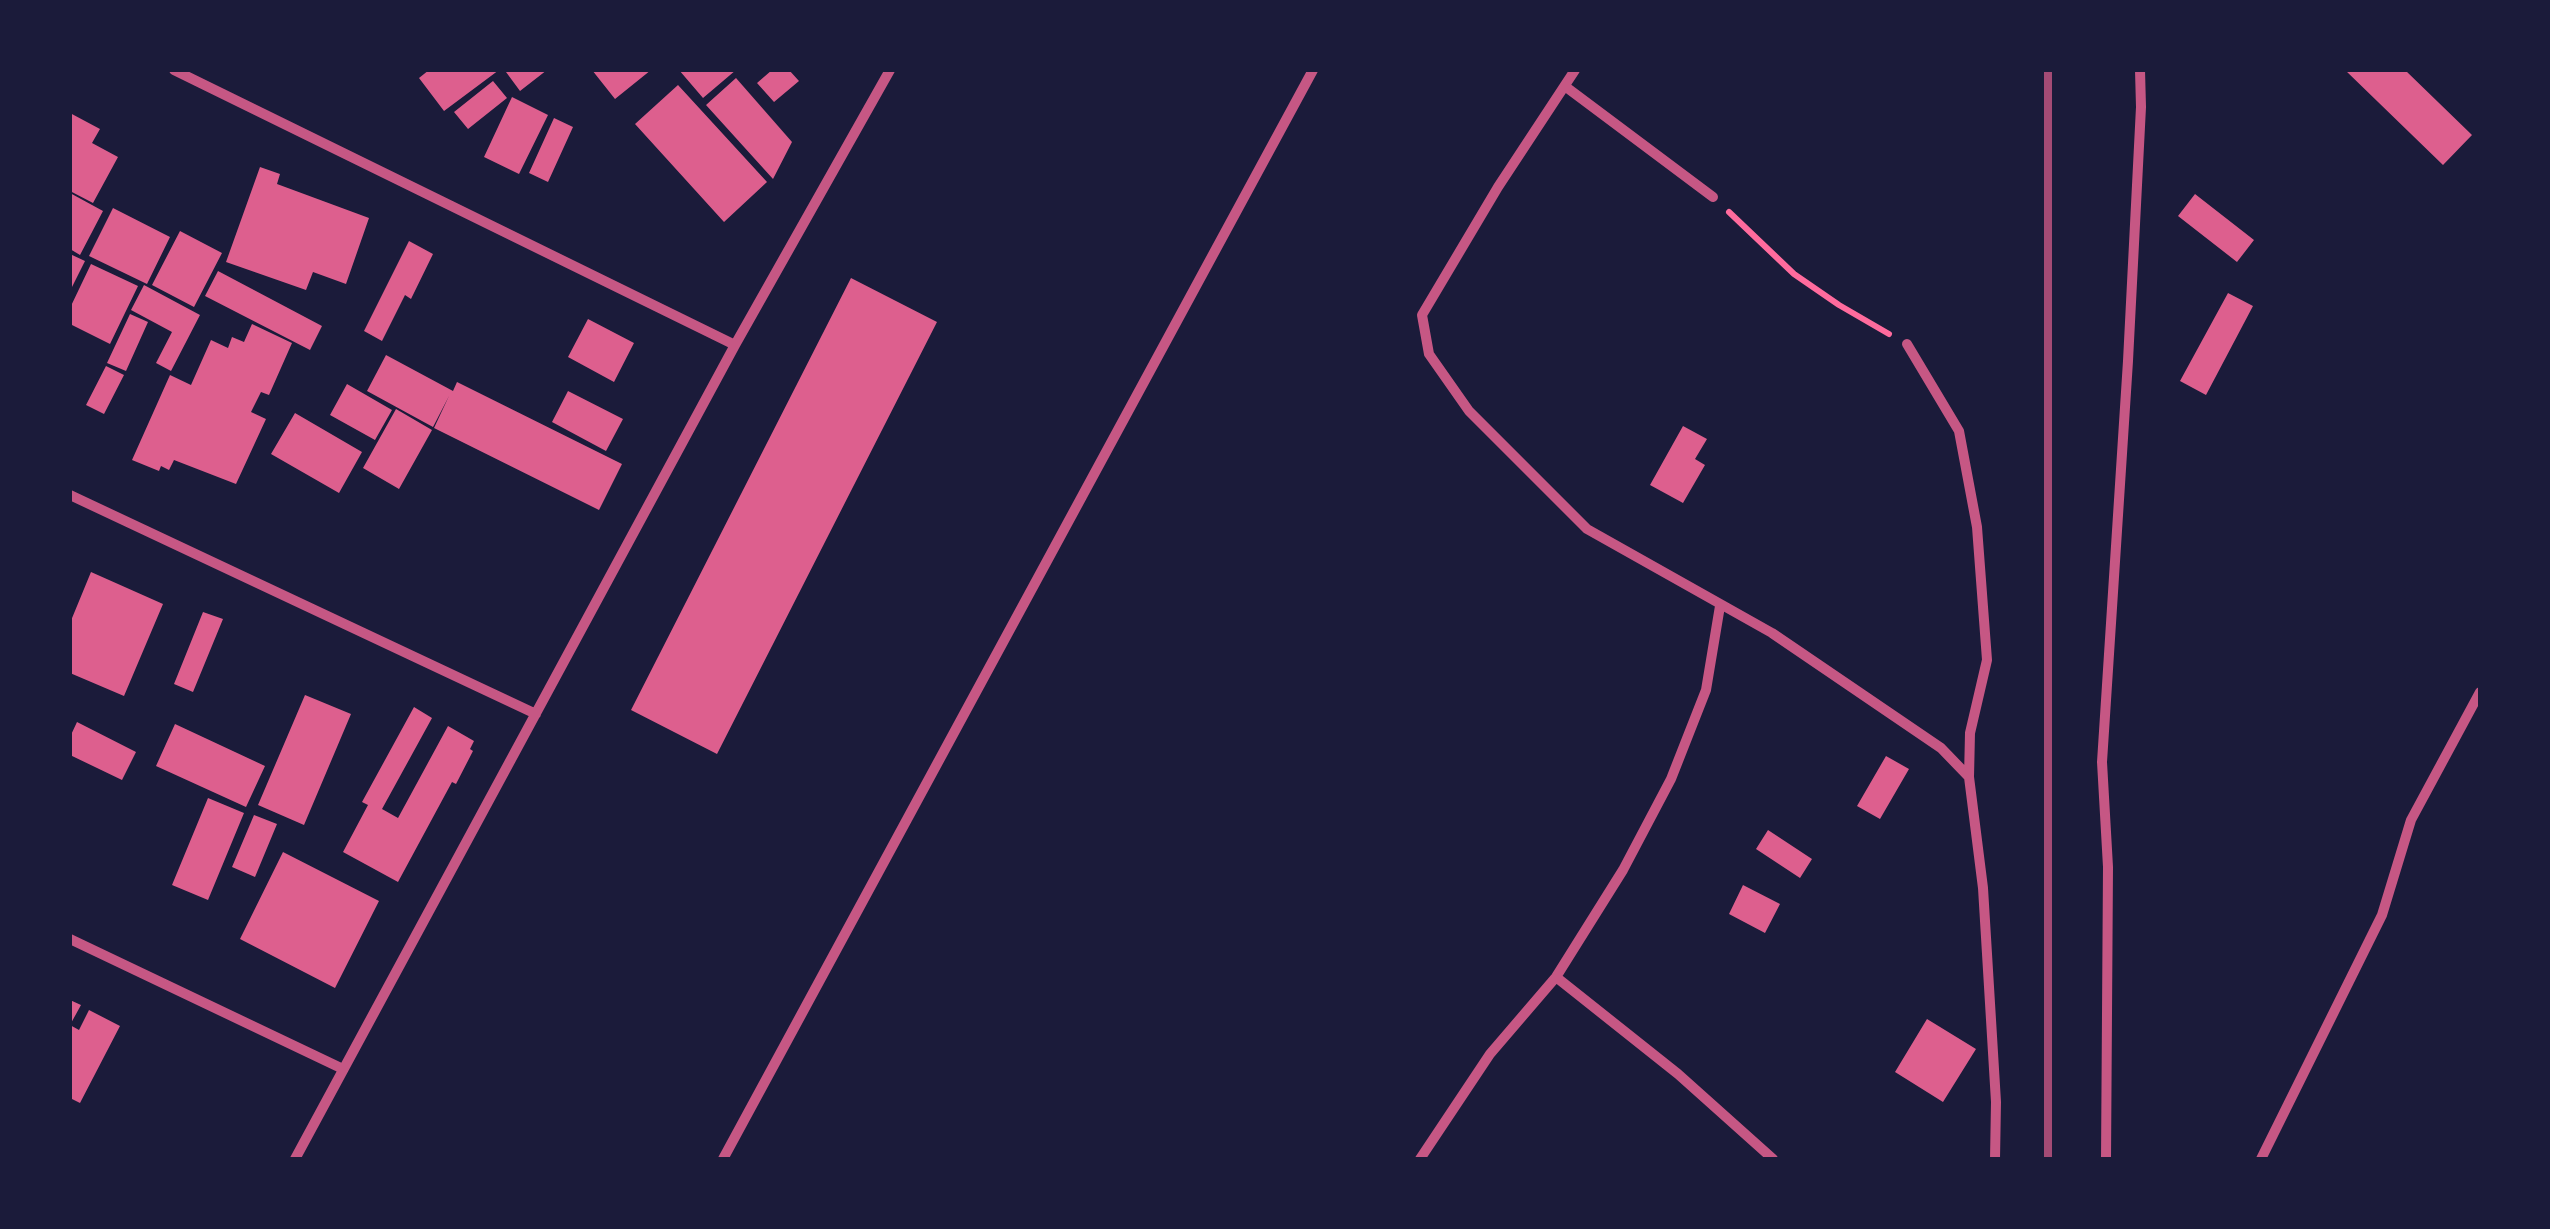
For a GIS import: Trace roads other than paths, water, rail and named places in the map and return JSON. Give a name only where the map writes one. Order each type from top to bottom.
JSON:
[{"type":"street","points":[[174,70],[735,345]]},
{"type":"street","points":[[294,1159],[735,345],[890,70]]},
{"type":"street","points":[[722,1159],[1313,70]]},
{"type":"street","points":[[1575,70],[1498,187],[1422,314],[1429,354],[1470,411],[1587,530],[1772,634],[1941,748],[1969,777]]},
{"type":"street","points":[[2106,1159],[2108,867],[2102,762],[2142,108],[2140,70]]},
{"type":"street","points":[[1566,87],[1713,197]]},
{"type":"street","points":[[1907,344],[1959,430],[1977,527],[1987,660],[1970,732],[1969,777],[1983,888],[1996,1102],[1995,1159]]},
{"type":"street","points":[[70,494],[536,714]]},
{"type":"street","points":[[1420,1159],[1490,1054],[1556,977],[1623,870],[1671,779],[1706,690],[1720,606]]},
{"type":"street","points":[[2260,1159],[2382,915],[2411,820],[2480,692]]},
{"type":"street","points":[[70,939],[343,1069]]},
{"type":"street","points":[[1556,977],[1678,1074],[1773,1159]]},
{"type":"railway","points":[[2048,70],[2048,1159]]}]
